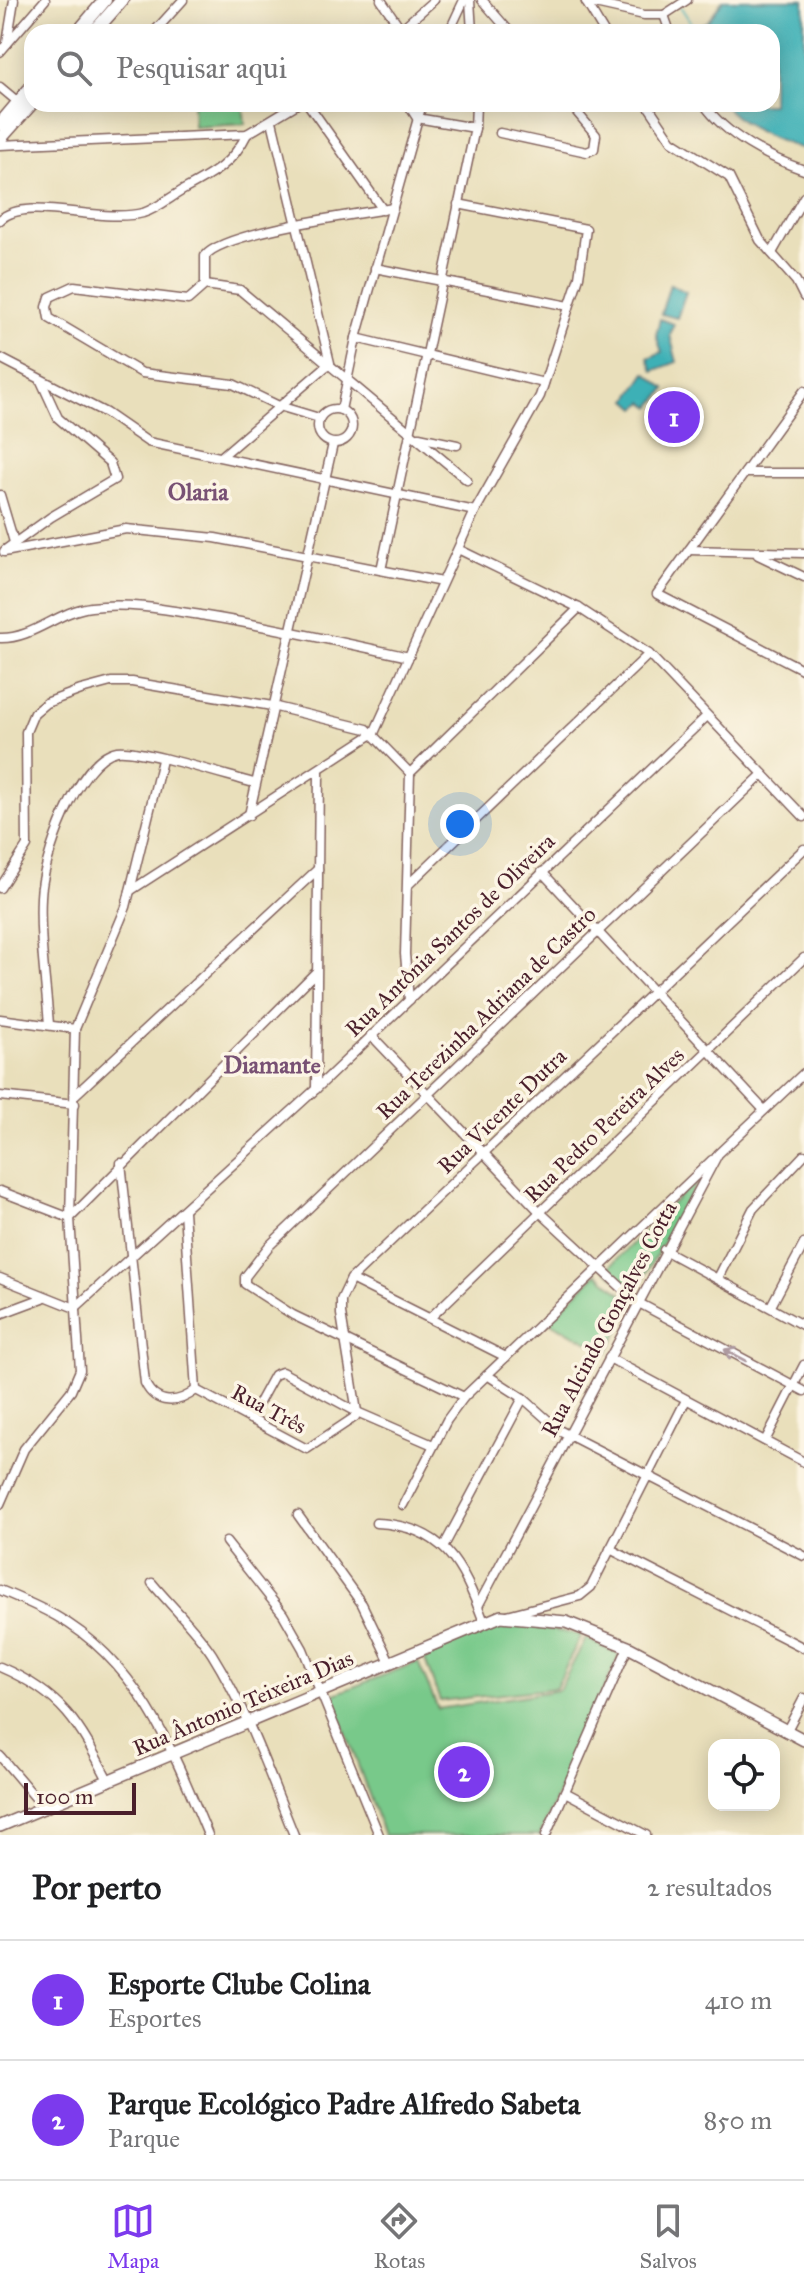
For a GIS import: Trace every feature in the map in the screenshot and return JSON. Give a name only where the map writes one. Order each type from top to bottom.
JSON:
[{"type":"main road","points":[[85,24],[105,0]]},
{"type":"main road","points":[[101,24],[122,0]]},
{"type":"main road","points":[[0,124],[24,95]]},
{"type":"main road","points":[[0,142],[25,112]]},
{"type":"main road","points":[[501,1616],[566,1622],[628,1647],[804,1740]]},
{"type":"main road","name":"Rua Ântonio Teixeira Dias","points":[[0,1826],[501,1616]]},
{"type":"street","points":[[3,48],[14,0]]},
{"type":"street","points":[[3,48],[45,0]]},
{"type":"street","points":[[161,24],[183,0]]},
{"type":"street","points":[[381,0],[395,24]]},
{"type":"street","points":[[407,24],[434,0]]},
{"type":"street","points":[[454,24],[467,0]]},
{"type":"street","points":[[467,0],[471,24]]},
{"type":"street","points":[[482,0],[503,24]]},
{"type":"street","points":[[584,1],[644,15],[667,13],[687,0]]},
{"type":"street","points":[[584,1],[599,24]]},
{"type":"street","points":[[667,13],[669,24]]},
{"type":"street","points":[[0,87],[18,102]]},
{"type":"street","points":[[0,142],[247,134],[285,112]]},
{"type":"street","points":[[314,112],[388,209]]},
{"type":"street","points":[[413,112],[417,118],[475,128]]},
{"type":"street","points":[[341,410],[346,377],[388,209],[419,112]]},
{"type":"street","points":[[381,570],[414,434],[426,355],[475,128],[476,112]]},
{"type":"street","points":[[500,133],[587,152],[594,149],[596,135],[577,112]]},
{"type":"street","points":[[652,112],[672,141],[729,177],[760,240],[804,297]]},
{"type":"street","points":[[712,112],[731,131],[760,151],[804,170]]},
{"type":"street","points":[[272,121],[330,363]]},
{"type":"street","points":[[0,220],[9,211],[22,208],[99,217],[145,213],[217,173],[238,154],[247,134]]},
{"type":"street","points":[[772,253],[804,197]]},
{"type":"street","points":[[130,891],[319,772],[374,733],[442,582],[460,550],[475,511],[533,410],[579,277],[586,229],[458,204]]},
{"type":"street","points":[[319,418],[279,406],[221,381],[142,373],[49,318],[47,307],[50,297],[74,286],[188,300],[205,285],[205,256],[210,248],[297,225],[388,209]]},
{"type":"street","points":[[375,268],[569,306]]},
{"type":"street","points":[[205,285],[240,290],[467,480]]},
{"type":"street","points":[[356,338],[544,383]]},
{"type":"street","points":[[1,357],[106,413],[148,442],[475,511]]},
{"type":"street","points":[[222,456],[330,363]]},
{"type":"street","points":[[2,553],[14,542],[115,479],[110,463],[58,418],[41,380]]},
{"type":"street","points":[[804,391],[657,594],[804,670]]},
{"type":"street","points":[[331,409],[341,410],[352,421],[351,432],[344,441],[333,444],[319,435],[319,418],[331,409]]},
{"type":"street","points":[[414,434],[457,445]]},
{"type":"street","points":[[249,815],[333,444]]},
{"type":"street","points":[[745,473],[804,473]]},
{"type":"street","points":[[0,496],[14,542]]},
{"type":"street","points":[[2,553],[126,529],[215,538],[442,582]]},
{"type":"street","points":[[460,550],[579,608],[649,654],[804,817]]},
{"type":"street","points":[[689,550],[804,553]]},
{"type":"street","points":[[753,552],[804,577]]},
{"type":"street","points":[[0,638],[30,632],[60,615],[90,607],[154,607],[291,630],[409,657]]},
{"type":"street","points":[[410,773],[579,608]]},
{"type":"street","points":[[409,884],[649,654]]},
{"type":"street","points":[[0,888],[22,858],[27,839],[26,732],[39,707],[81,690],[122,681],[272,706],[367,729],[410,773],[405,954],[409,1000]]},
{"type":"street","name":"Rua Antônia Santos de Oliveira","points":[[75,1308],[316,1089],[707,716]]},
{"type":"street","points":[[49,1025],[41,898],[43,876],[76,789],[95,762],[107,755],[130,751],[254,783]]},
{"type":"street","points":[[0,1504],[24,1449],[78,1381],[80,1370],[70,1218],[75,1029],[130,891],[162,760]]},
{"type":"street","points":[[316,1089],[319,772]]},
{"type":"street","name":"Rua Terezinha Adriana de Castro","points":[[346,1342],[293,1315],[245,1284],[245,1277],[269,1246],[763,774]]},
{"type":"street","name":"Rua Vicente Dutra","points":[[351,1279],[804,849]]},
{"type":"street","points":[[0,1096],[75,1100],[318,869]]},
{"type":"street","points":[[542,872],[764,1110]]},
{"type":"street","name":"Rua Pedro Pereira Alves","points":[[430,1318],[804,958]]},
{"type":"street","points":[[70,1218],[121,1163],[315,973]]},
{"type":"street","points":[[0,1019],[75,1029]]},
{"type":"street","points":[[371,1035],[541,1213],[637,1302],[804,1391]]},
{"type":"street","name":"Rua Alcindo Gonçalves Cotta","points":[[478,1606],[664,1250],[718,1154],[803,1075]]},
{"type":"street","points":[[403,1505],[433,1445],[464,1397],[718,1154]]},
{"type":"street","points":[[718,1278],[753,1209],[804,1155]]},
{"type":"street","points":[[121,1163],[143,1368],[151,1394],[162,1401],[179,1400],[196,1390],[184,1211]]},
{"type":"street","points":[[0,1191],[70,1218]]},
{"type":"street","points":[[771,1306],[804,1244]]},
{"type":"street","points":[[664,1250],[804,1326]]},
{"type":"street","points":[[0,1278],[75,1308]]},
{"type":"street","points":[[357,1412],[341,1300],[351,1279],[506,1357]]},
{"type":"street","points":[[0,1314],[44,1297]]},
{"type":"street","points":[[346,1342],[464,1397]]},
{"type":"street","points":[[609,1358],[804,1462]]},
{"type":"street","points":[[765,1441],[804,1365]]},
{"type":"street","points":[[250,1419],[274,1375],[282,1372],[357,1412],[433,1445]]},
{"type":"street","points":[[487,1375],[523,1398],[567,1435],[649,1474],[804,1556]]},
{"type":"street","name":"Rua Três","points":[[196,1390],[307,1449],[357,1412]]},
{"type":"street","points":[[444,1546],[523,1398]]},
{"type":"street","points":[[501,1616],[580,1596],[591,1587],[686,1400]]},
{"type":"street","points":[[298,1515],[362,1604],[390,1662]]},
{"type":"street","points":[[376,1523],[407,1524],[444,1546],[484,1622]]},
{"type":"street","points":[[226,1542],[283,1614],[322,1692],[379,1835]]},
{"type":"street","points":[[610,1549],[804,1648]]},
{"type":"street","points":[[152,1583],[210,1651],[249,1722],[294,1835]]},
{"type":"street","points":[[0,1590],[57,1616],[104,1651],[137,1689],[174,1754],[208,1835]]},
{"type":"street","points":[[546,1835],[628,1647]]},
{"type":"street","points":[[0,1667],[31,1681],[78,1722],[109,1782]]},
{"type":"street","points":[[786,1732],[804,1698]]},
{"type":"street","points":[[0,1756],[45,1809]]},
{"type":"street","points":[[565,1792],[646,1835]]},
{"type":"green space","points":[[193,112],[244,112],[245,124],[194,127]]},
{"type":"green space","points":[[702,1174],[635,1293],[606,1270]]},
{"type":"green space","points":[[597,1273],[633,1303],[608,1352],[548,1321]]},
{"type":"green space","points":[[501,1621],[581,1635],[556,1688],[440,1701],[424,1657]]},
{"type":"green space","points":[[586,1638],[619,1655],[540,1835],[384,1835],[332,1695],[418,1662],[438,1709],[559,1690]]},
{"type":"water","points":[[723,0],[804,0],[804,149],[760,132],[730,112],[780,112],[780,24],[702,24]]},
{"type":"water","points":[[670,284],[686,292],[677,318],[661,314]]},
{"type":"water","points":[[660,319],[674,324],[670,335],[677,362],[653,371],[648,358],[662,352],[656,335]]},
{"type":"water","points":[[646,373],[666,389],[651,407],[644,402],[637,408],[628,400]]},
{"type":"waterway","points":[[680,6],[692,24]]},
{"type":"place","name":"Esporte Clube Colina","points":[[674,417]]},
{"type":"place","name":"Parque Ecológico Padre Alfredo Sabeta","points":[[464,1772]]},
{"type":"district","name":"Olaria","points":[[198,492]]},
{"type":"district","name":"Diamante","points":[[272,1065]]}]
